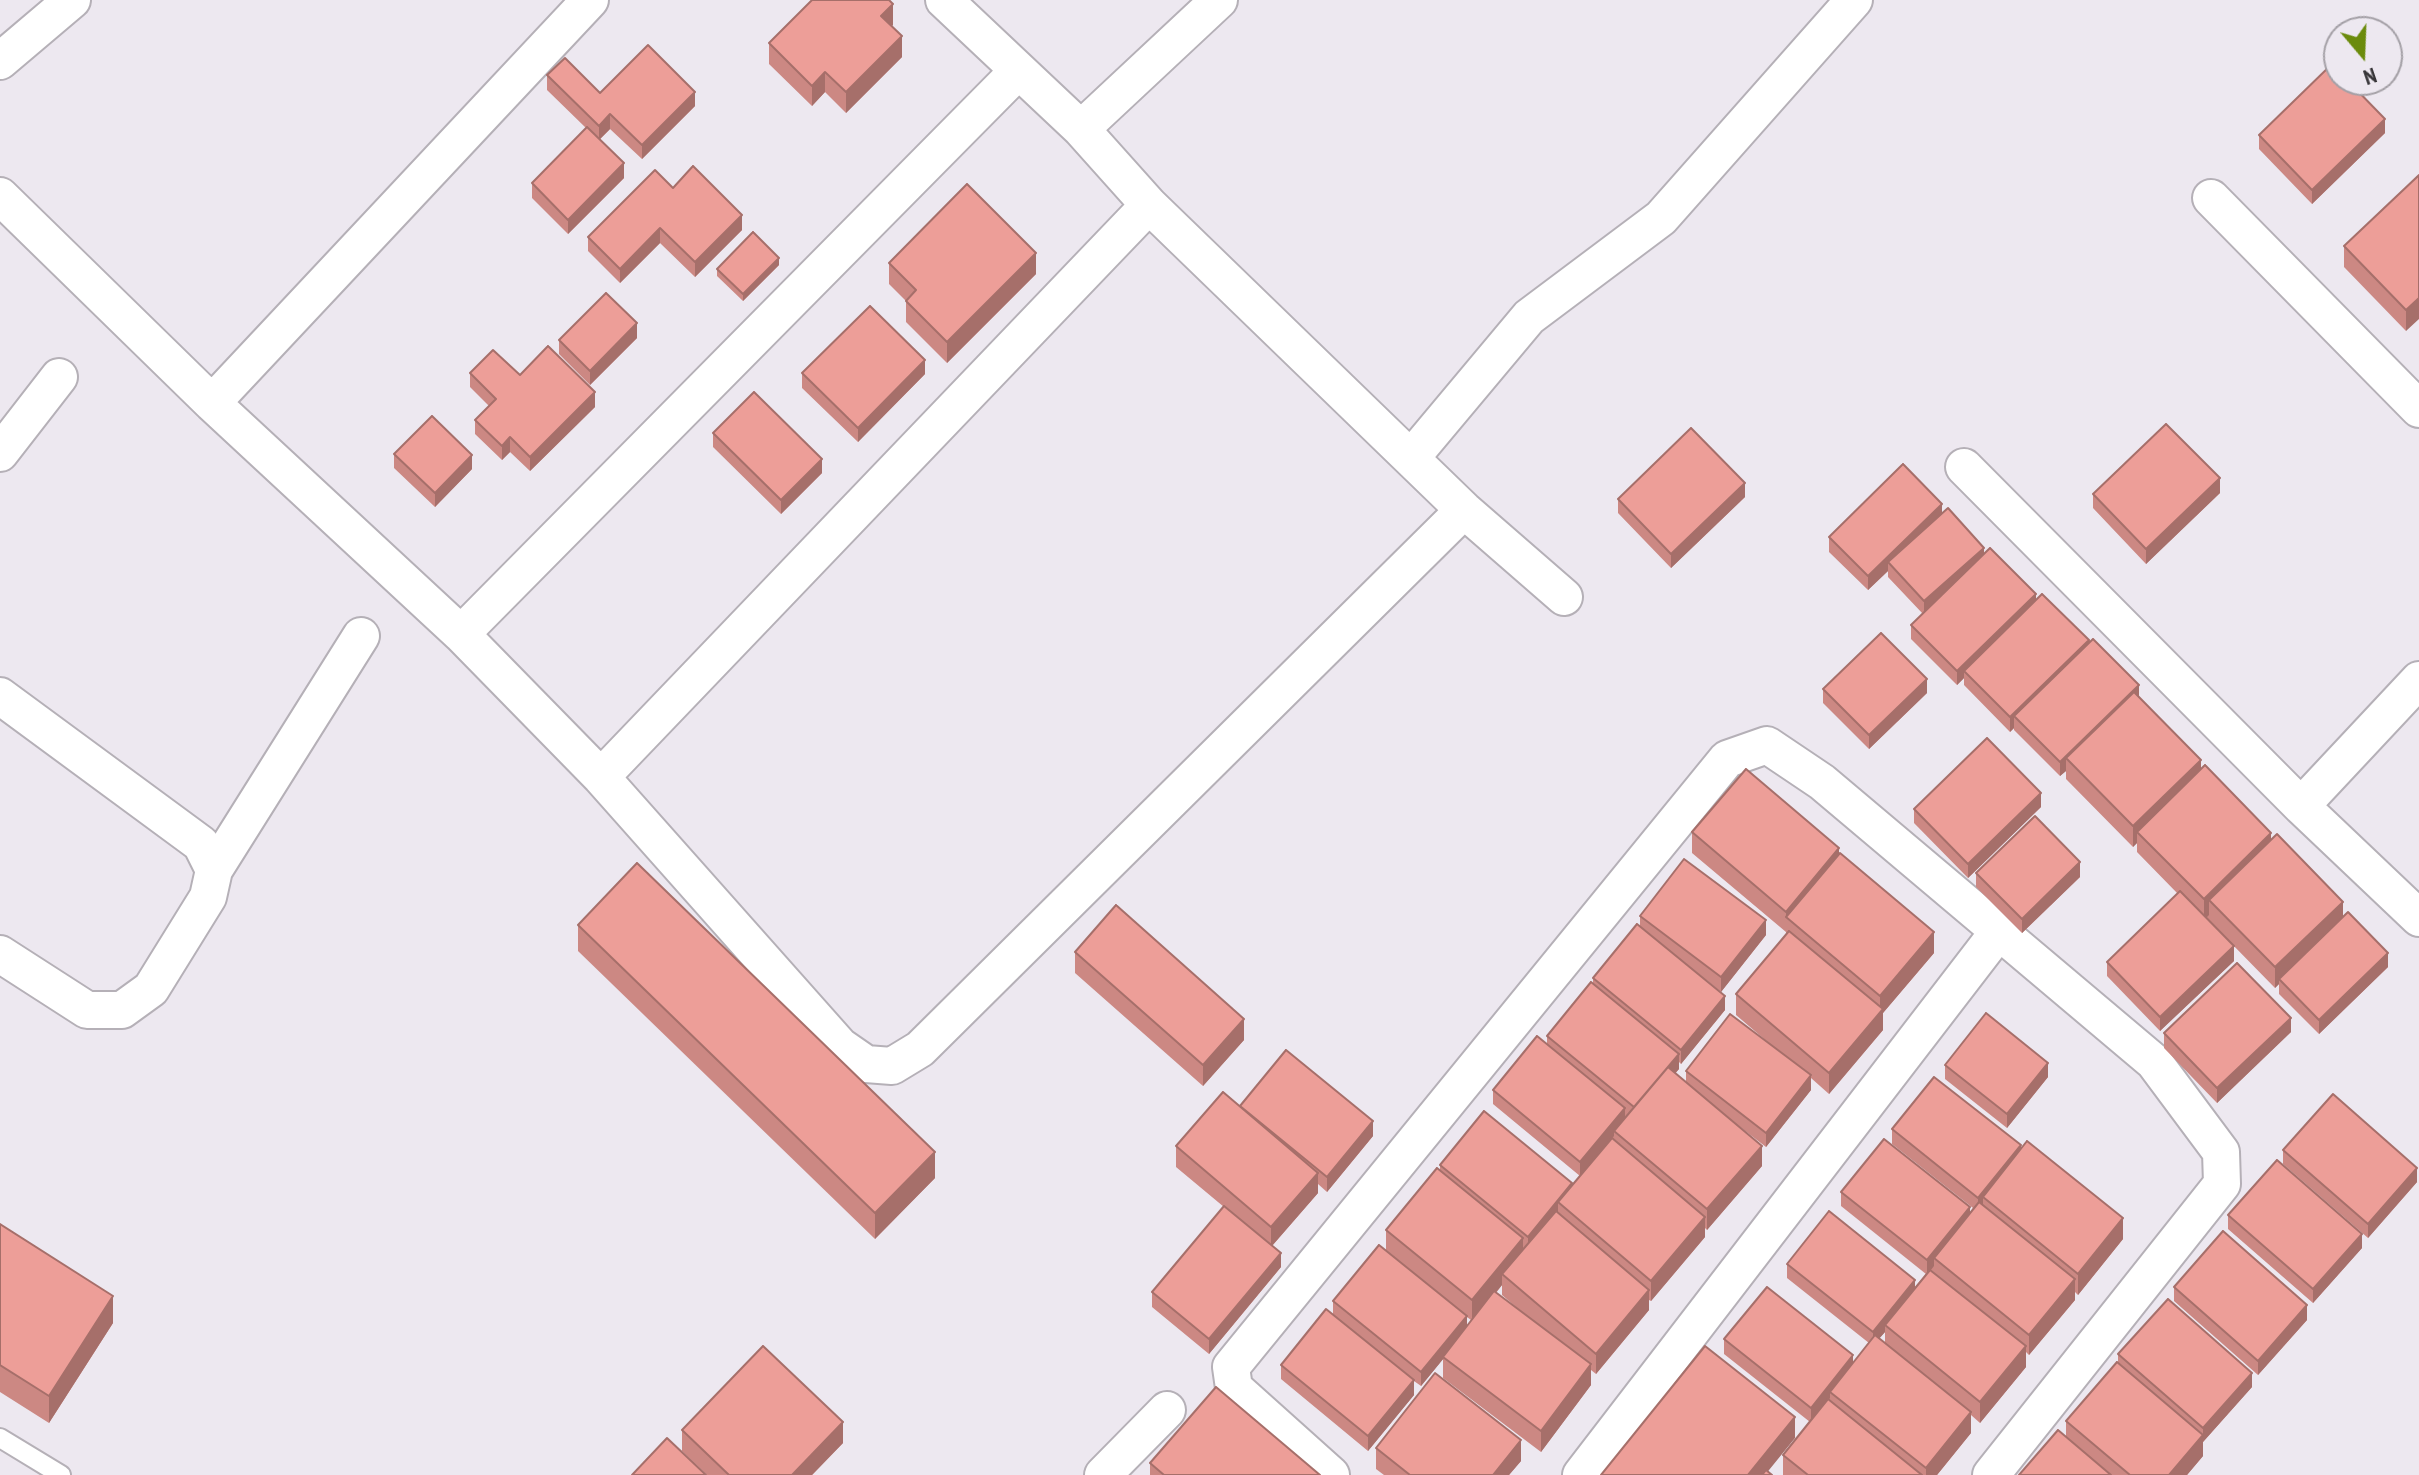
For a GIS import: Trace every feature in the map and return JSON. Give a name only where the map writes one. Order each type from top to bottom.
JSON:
[{"type":"street","points":[[0,61],[72,0]]},
{"type":"street","points":[[212,403],[590,0]]},
{"type":"street","points":[[944,0],[1081,129],[1149,205],[1464,510],[1564,597]]},
{"type":"street","points":[[1081,129],[1219,0]]},
{"type":"street","points":[[1411,458],[1529,317],[1661,218],[1854,0]]},
{"type":"street","points":[[461,634],[1018,71]]},
{"type":"street","points":[[0,196],[212,403],[461,634],[601,777],[840,1046],[866,1064],[892,1066],[920,1049],[1464,510]]},
{"type":"street","points":[[2211,198],[2419,409]]},
{"type":"street","points":[[601,777],[1149,205]]},
{"type":"street","points":[[0,453],[59,377]]},
{"type":"street","points":[[1964,467],[2301,806],[2419,918]]},
{"type":"street","points":[[0,954],[87,1010],[122,1010],[151,989],[208,897],[214,870],[361,636]]},
{"type":"street","points":[[2301,806],[2419,680]]},
{"type":"street","points":[[0,696],[201,844],[214,870]]},
{"type":"street","points":[[1331,1475],[1234,1388],[1231,1367],[1727,759],[1767,745],[1822,782],[2154,1062],[2221,1152],[2222,1184],[1991,1475]]},
{"type":"street","points":[[1581,1475],[1999,931]]},
{"type":"street","points":[[1103,1475],[1167,1410]]},
{"type":"lane","points":[[0,1438],[61,1475]]},
{"type":"building","points":[[812,0],[889,0],[893,4],[881,16],[902,36],[846,92],[825,72],[812,86],[769,43]]},
{"type":"building","points":[[648,45],[695,92],[642,145],[610,114],[599,126],[547,75],[565,58],[600,93]]},
{"type":"building","points":[[2323,73],[2323,96],[2363,96],[2385,119],[2312,190],[2259,135]]},
{"type":"building","points":[[587,127],[624,163],[568,220],[532,183]]},
{"type":"building","points":[[693,166],[742,215],[695,262],[660,228],[620,269],[588,237],[655,170],[673,188]]},
{"type":"building","points":[[2419,175],[2419,298],[2406,310],[2344,246]]},
{"type":"building","points":[[967,184],[1036,253],[947,342],[906,301],[916,290],[889,263]]},
{"type":"building","points":[[753,232],[779,258],[743,294],[717,269]]},
{"type":"building","points":[[606,293],[637,323],[590,371],[559,340]]},
{"type":"building","points":[[870,306],[925,360],[858,428],[802,373]]},
{"type":"building","points":[[548,346],[595,392],[530,457],[510,437],[502,446],[475,420],[496,399],[470,373],[493,350],[520,375]]},
{"type":"building","points":[[754,392],[822,459],[781,500],[713,433]]},
{"type":"building","points":[[432,416],[472,455],[435,493],[394,454]]},
{"type":"building","points":[[2166,424],[2220,478],[2146,549],[2093,494]]},
{"type":"building","points":[[1691,428],[1745,483],[1671,554],[1618,499]]},
{"type":"building","points":[[1903,464],[1942,504],[1868,576],[1829,537]]},
{"type":"building","points":[[1948,508],[1984,548],[1924,601],[1888,562]]},
{"type":"building","points":[[1990,548],[2036,594],[1957,671],[1911,625]]},
{"type":"building","points":[[2042,594],[2089,640],[2010,717],[1964,671]]},
{"type":"building","points":[[1881,633],[1927,679],[1869,735],[1823,689]]},
{"type":"building","points":[[2093,639],[2139,685],[2060,762],[2014,716]]},
{"type":"building","points":[[2134,692],[2201,760],[2133,826],[2066,758]]},
{"type":"building","points":[[1987,738],[2041,793],[1968,864],[1914,809]]},
{"type":"building","points":[[2205,765],[2271,833],[2204,899],[2137,832]]},
{"type":"building","points":[[1746,769],[1839,848],[1786,912],[1692,832]]},
{"type":"building","points":[[2035,816],[2080,862],[2022,919],[1976,873]]},
{"type":"building","points":[[2277,834],[2343,902],[2275,967],[2209,900]]},
{"type":"building","points":[[1840,853],[1934,932],[1880,996],[1786,917]]},
{"type":"building","points":[[1684,859],[1766,920],[1721,977],[1640,916]]},
{"type":"building","points":[[637,863],[935,1152],[875,1213],[578,925]]},
{"type":"building","points":[[2180,891],[2234,946],[2160,1017],[2107,962]]},
{"type":"building","points":[[1116,905],[1244,1019],[1203,1065],[1075,952]]},
{"type":"building","points":[[2348,912],[2388,953],[2319,1020],[2279,979]]},
{"type":"building","points":[[1637,924],[1725,996],[1681,1050],[1593,978]]},
{"type":"building","points":[[1789,931],[1883,1009],[1829,1073],[1736,994]]},
{"type":"building","points":[[2237,963],[2291,1018],[2217,1088],[2164,1033]]},
{"type":"building","points":[[1591,982],[1679,1054],[1634,1107],[1547,1036]]},
{"type":"building","points":[[1986,1013],[2048,1063],[2007,1114],[1945,1065]]},
{"type":"building","points":[[1730,1014],[1811,1075],[1766,1133],[1686,1071]]},
{"type":"building","points":[[1537,1036],[1625,1108],[1580,1162],[1493,1090]]},
{"type":"building","points":[[1286,1050],[1373,1121],[1327,1177],[1240,1106]]},
{"type":"building","points":[[1668,1067],[1762,1146],[1707,1209],[1614,1131]]},
{"type":"building","points":[[1934,1077],[2021,1145],[1978,1198],[1892,1129]]},
{"type":"building","points":[[1223,1092],[1318,1173],[1271,1227],[1176,1146]]},
{"type":"building","points":[[2333,1094],[2417,1168],[2368,1224],[2283,1150]]},
{"type":"building","points":[[1484,1111],[1572,1183],[1528,1237],[1440,1165]]},
{"type":"building","points":[[1612,1138],[1705,1217],[1651,1281],[1558,1202]]},
{"type":"building","points":[[1884,1139],[1970,1207],[1927,1260],[1841,1192]]},
{"type":"building","points":[[2027,1141],[2123,1218],[2078,1274],[1983,1197]]},
{"type":"building","points":[[2277,1160],[2362,1234],[2313,1289],[2228,1215]]},
{"type":"building","points":[[1437,1168],[1523,1238],[1472,1300],[1386,1230]]},
{"type":"building","points":[[1979,1202],[2075,1279],[2029,1335],[1934,1258]]},
{"type":"building","points":[[1224,1206],[1281,1253],[1209,1339],[1152,1292]]},
{"type":"building","points":[[1556,1211],[1649,1290],[1596,1354],[1502,1274]]},
{"type":"building","points":[[1829,1211],[1915,1280],[1873,1332],[1787,1264]]},
{"type":"building","points":[[0,1224],[113,1296],[49,1396],[0,1365]]},
{"type":"building","points":[[2223,1231],[2307,1305],[2258,1361],[2174,1287]]},
{"type":"building","points":[[1379,1245],[1467,1316],[1421,1372],[1333,1301]]},
{"type":"building","points":[[1930,1270],[2026,1346],[1980,1402],[1885,1325]]},
{"type":"building","points":[[1767,1287],[1853,1355],[1811,1408],[1724,1339]]},
{"type":"building","points":[[1494,1291],[1591,1364],[1541,1431],[1443,1357]]},
{"type":"building","points":[[2168,1299],[2252,1373],[2203,1428],[2118,1354]]},
{"type":"building","points":[[1326,1309],[1414,1380],[1368,1436],[1281,1365]]},
{"type":"building","points":[[1875,1335],[1971,1412],[1926,1468],[1830,1392]]},
{"type":"building","points":[[763,1346],[843,1422],[792,1475],[729,1475],[682,1430]]},
{"type":"building","points":[[1705,1346],[1795,1417],[1748,1475],[1601,1475]]},
{"type":"building","points":[[2117,1362],[2203,1435],[2169,1475],[2130,1475],[2066,1421]]},
{"type":"building","points":[[1435,1373],[1521,1440],[1493,1475],[1410,1475],[1376,1448]]},
{"type":"building","points":[[1216,1387],[1320,1475],[1164,1475],[1150,1463]]},
{"type":"building","points":[[1828,1399],[1922,1475],[1808,1475],[1783,1455]]},
{"type":"building","points":[[2058,1430],[2111,1475],[2019,1475]]},
{"type":"building","points":[[667,1438],[706,1475],[632,1475]]}]
